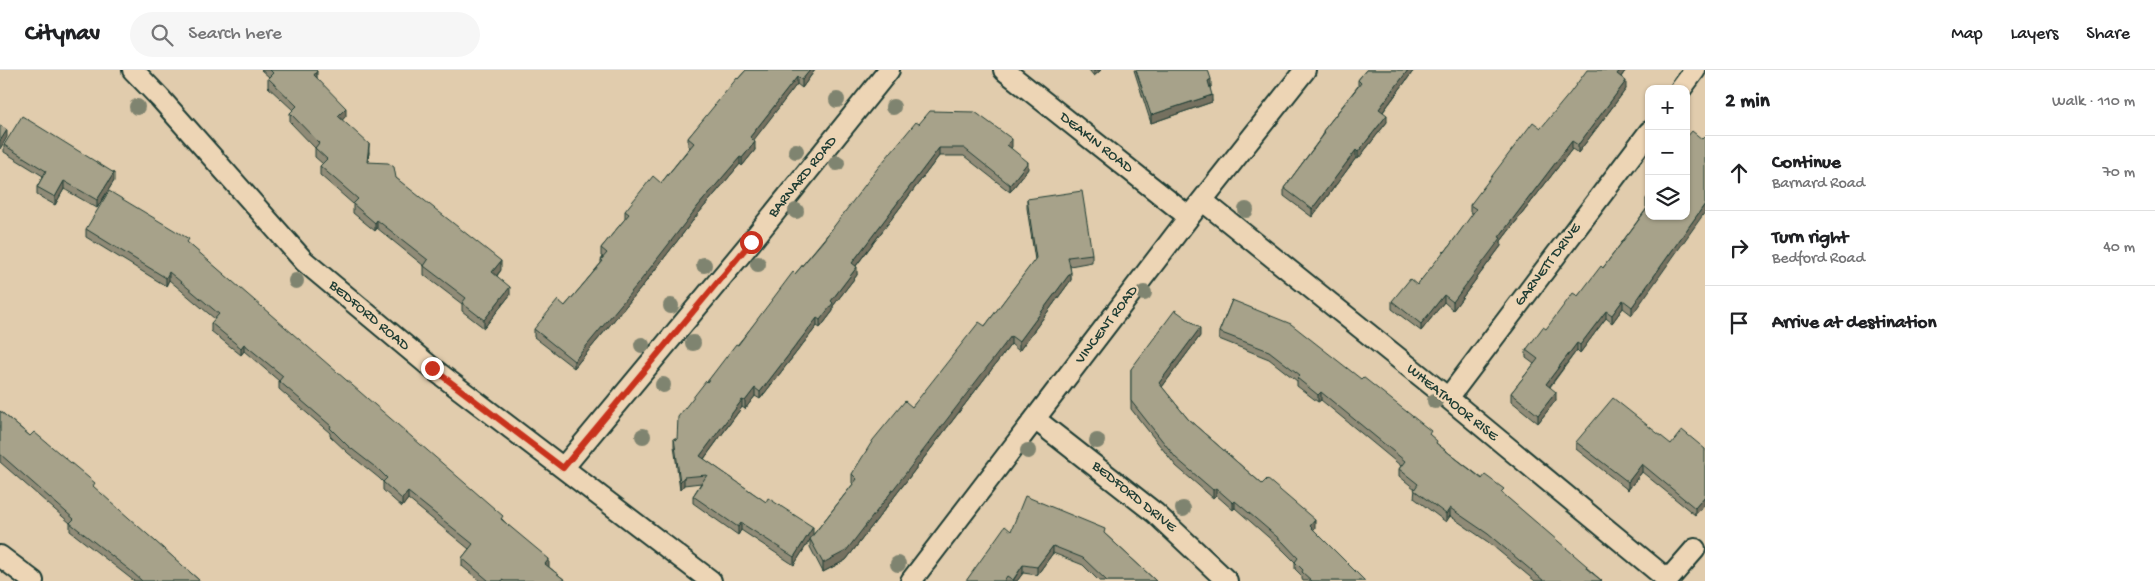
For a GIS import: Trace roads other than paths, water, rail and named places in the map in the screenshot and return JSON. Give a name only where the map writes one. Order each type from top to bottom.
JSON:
[{"type":"street","name":"BEDFORD ROAD","points":[[133,70],[304,261],[432,368],[711,581]]},
{"type":"street","name":"BARNARD ROAD","points":[[563,468],[751,242],[889,70]]},
{"type":"street","name":"DEAKIN ROAD","points":[[1004,70],[1188,216]]},
{"type":"street","name":"VINCENT ROAD","points":[[911,581],[1036,419],[1188,216],[1203,201],[1305,70]]},
{"type":"street","points":[[1684,85],[1695,70]]},
{"type":"street","name":"GARNETT DRIVE","points":[[1448,398],[1645,137]]},
{"type":"street","name":"WHEATMOOR RISE","points":[[1203,201],[1448,398],[1668,580],[1695,549]]},
{"type":"street","name":"BEDFORD DRIVE","points":[[1036,419],[1155,513],[1227,581]]},
{"type":"street","points":[[0,556],[33,581]]}]
